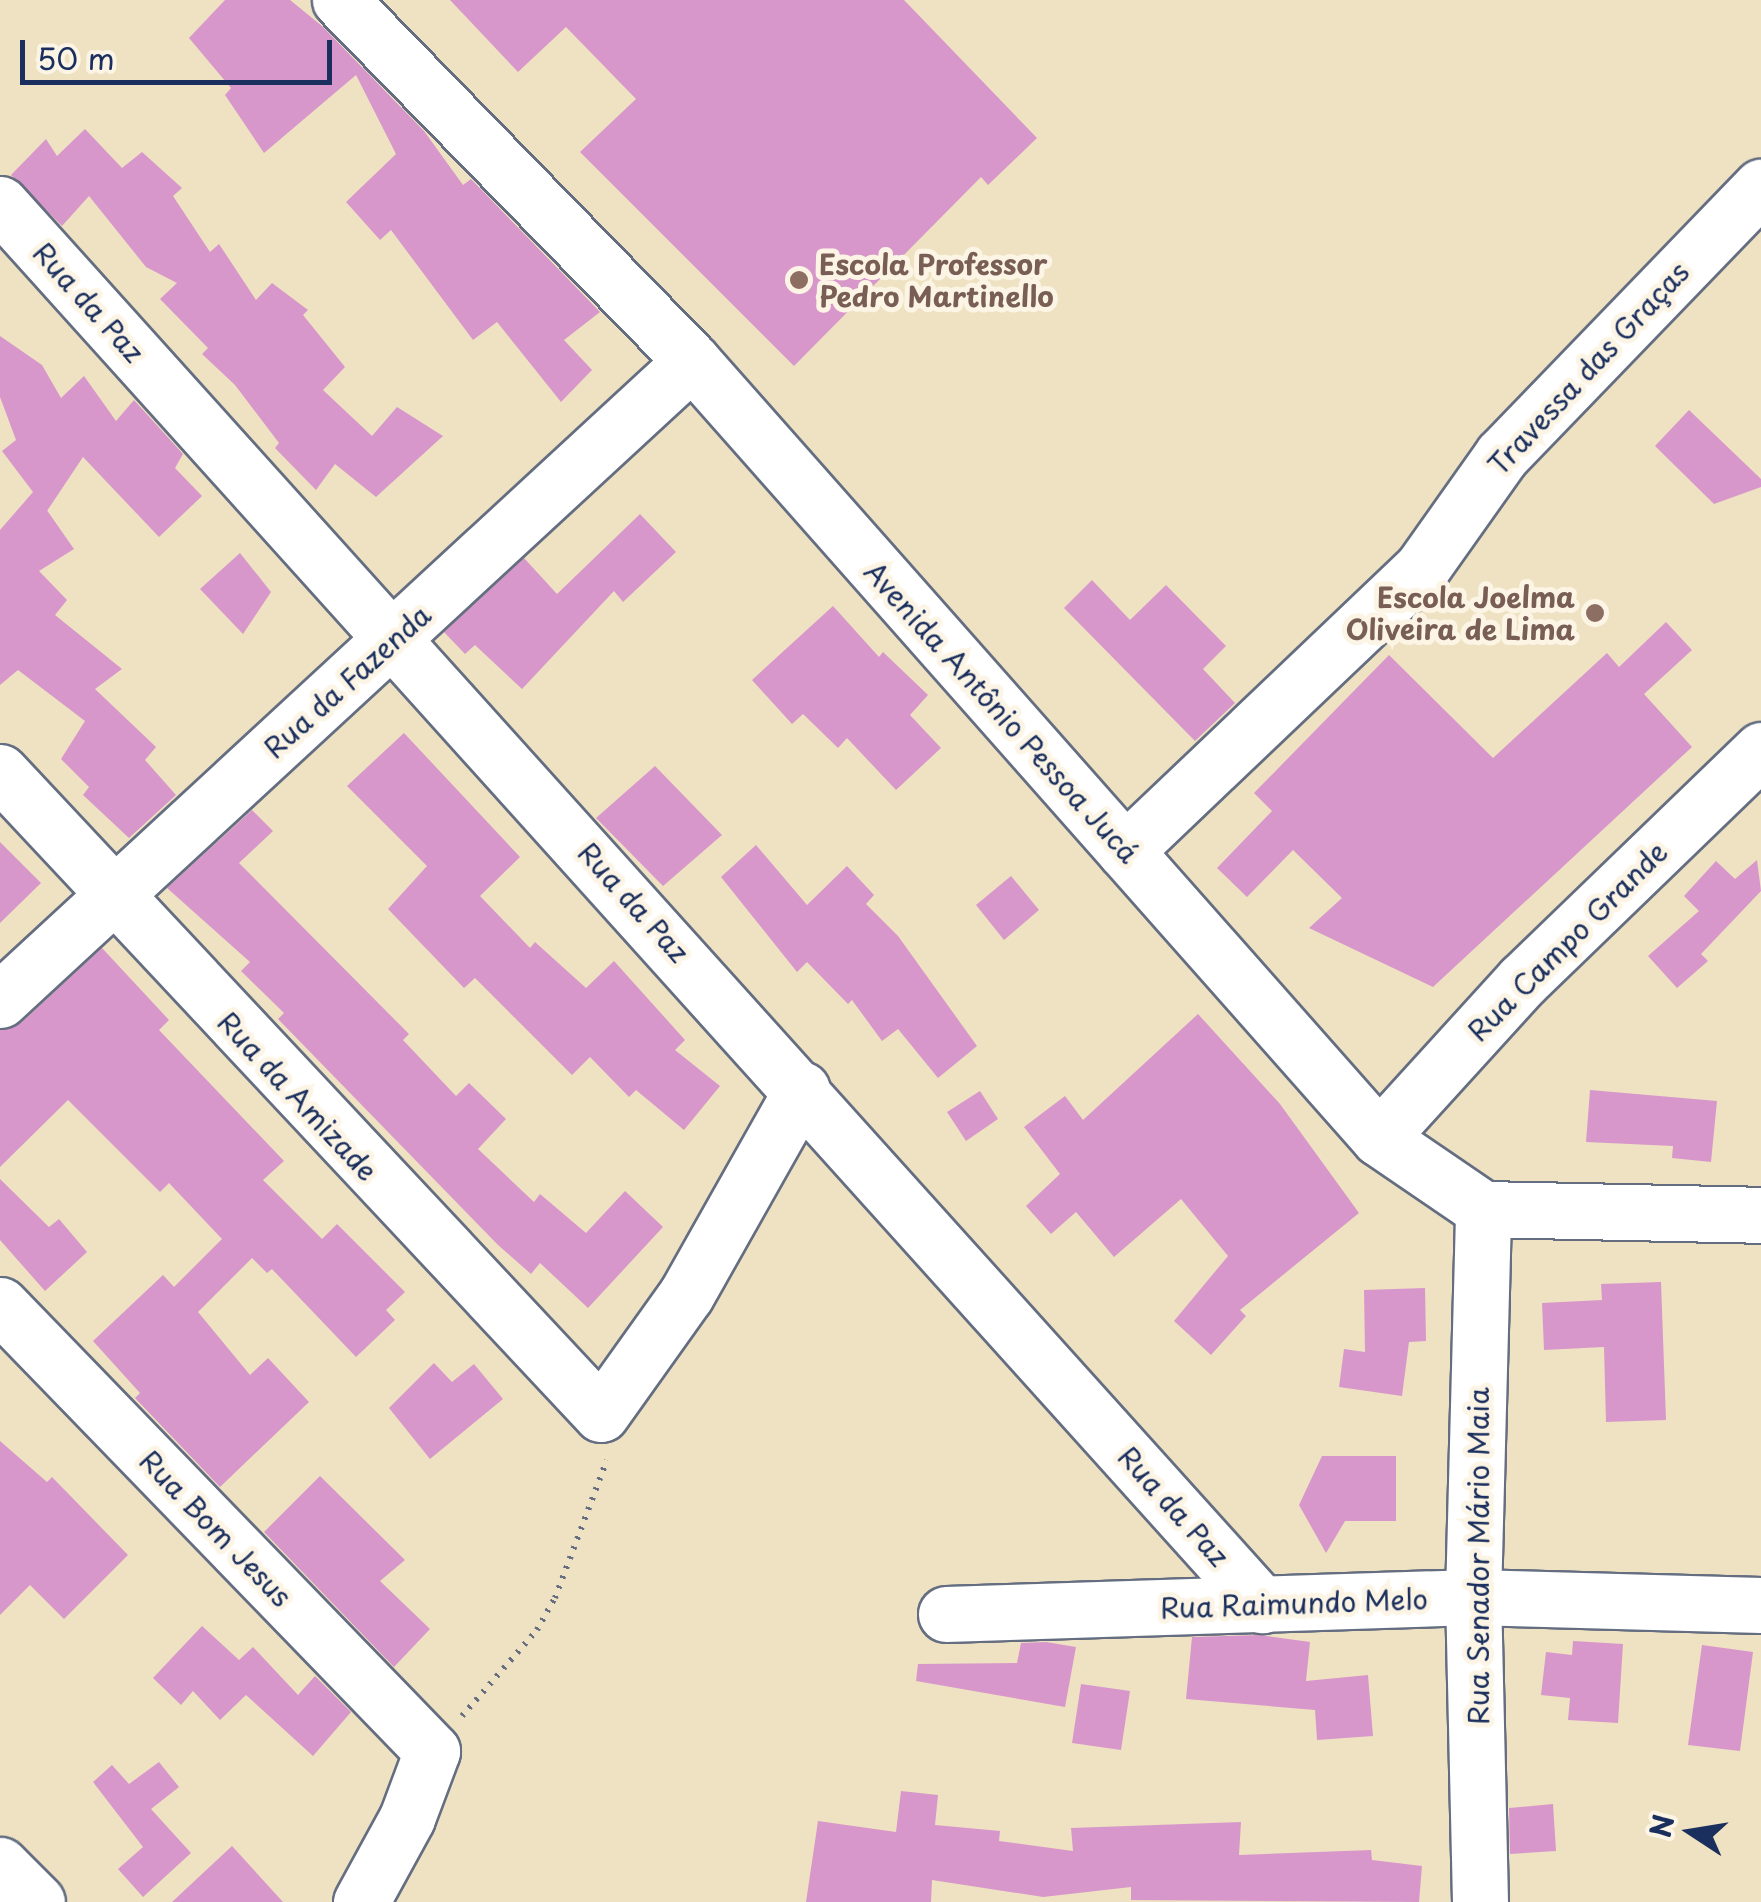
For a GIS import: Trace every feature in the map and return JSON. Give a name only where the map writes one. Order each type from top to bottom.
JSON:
[{"type":"street","name":"Avenida Antônio Pessoa Jucá","points":[[340,0],[692,361],[1379,1138],[1484,1209]]},
{"type":"street","name":"Travessa das Graças","points":[[1125,851],[1422,568],[1511,444],[1761,187]]},
{"type":"street","name":"Rua da Paz","points":[[0,204],[396,638],[1262,1605]]},
{"type":"street","name":"Rua da Fazenda","points":[[0,1000],[692,361]]},
{"type":"street","name":"Rua Campo Grande","points":[[1379,1138],[1523,980],[1761,750]]},
{"type":"street","name":"Rua da Amizade","points":[[0,772],[601,1414]]},
{"type":"street","points":[[601,1414],[686,1295],[802,1089]]},
{"type":"street","points":[[1484,1209],[1761,1214]]},
{"type":"street","name":"Rua Senador Mário Maia","points":[[1480,1902],[1474,1597],[1484,1209]]},
{"type":"street","name":"Rua Bom Jesus","points":[[0,1305],[432,1750]]},
{"type":"street","name":"Rua Raimundo Melo","points":[[946,1614],[1474,1597],[1761,1605]]},
{"type":"street","points":[[361,1902],[407,1818],[432,1750]]},
{"type":"street","points":[[0,1865],[37,1902]]},
{"type":"path","points":[[432,1750],[536,1630],[554,1598],[608,1457],[601,1414]]},
{"type":"building","points":[[225,0],[290,0],[322,26],[424,131],[463,185],[471,179],[600,312],[564,340],[592,370],[561,402],[497,322],[473,340],[391,230],[380,240],[346,202],[396,154],[356,75],[264,153],[225,95],[231,88],[189,38]]},
{"type":"building","name":"Escola Professor Pedro Martinello","points":[[450,0],[904,0],[1037,138],[988,185],[981,177],[794,366],[580,152],[636,99],[566,27],[518,72]]},
{"type":"building","points":[[85,129],[122,168],[142,152],[182,188],[173,196],[210,252],[219,244],[256,300],[272,283],[308,310],[303,315],[345,367],[323,390],[372,436],[397,407],[443,436],[376,497],[335,464],[316,490],[275,448],[279,443],[235,385],[202,354],[208,348],[160,299],[177,283],[146,267],[89,196],[62,226],[11,175],[46,139],[57,156]]},
{"type":"building","points":[[0,336],[42,365],[61,398],[84,376],[116,421],[134,400],[183,454],[175,468],[202,496],[159,537],[83,457],[47,511],[74,549],[39,571],[67,600],[55,615],[122,669],[95,689],[156,747],[145,760],[176,795],[129,838],[83,795],[89,787],[61,759],[85,721],[18,670],[0,685],[0,530],[33,492],[2,451],[16,440],[0,397]]},
{"type":"building","points":[[1689,410],[1761,479],[1761,487],[1714,504],[1655,446]]},
{"type":"building","points":[[640,514],[676,552],[623,602],[614,591],[522,689],[475,645],[465,654],[444,632],[524,558],[557,594]]},
{"type":"building","points":[[240,553],[271,592],[243,634],[200,589]]},
{"type":"building","points":[[1092,580],[1130,620],[1166,585],[1226,646],[1203,669],[1235,703],[1195,741],[1064,608]]},
{"type":"building","points":[[833,606],[879,657],[883,652],[928,695],[910,715],[941,748],[896,790],[847,738],[838,748],[803,714],[792,724],[752,680]]},
{"type":"building","points":[[1666,622],[1692,650],[1644,694],[1692,747],[1433,987],[1309,928],[1342,898],[1293,850],[1247,897],[1217,868],[1272,811],[1254,793],[1389,655],[1493,758],[1607,653],[1619,667]]},
{"type":"building","points":[[404,733],[520,857],[480,896],[530,948],[535,942],[586,988],[614,961],[685,1040],[675,1050],[720,1086],[684,1130],[636,1090],[629,1097],[590,1057],[572,1075],[475,978],[464,988],[388,909],[427,866],[347,786]]},
{"type":"building","points":[[655,766],[722,835],[663,886],[596,818]]},
{"type":"building","points":[[252,810],[273,831],[239,863],[409,1034],[403,1040],[456,1096],[469,1083],[506,1119],[478,1149],[534,1202],[540,1194],[586,1233],[625,1191],[663,1227],[588,1308],[540,1263],[531,1274],[498,1245],[278,1019],[284,1013],[241,971],[250,962],[167,888]]},
{"type":"building","points":[[0,842],[41,883],[0,923]]},
{"type":"building","points":[[756,845],[807,905],[847,866],[874,895],[866,904],[898,936],[977,1046],[938,1078],[898,1029],[882,1041],[852,1000],[848,1004],[807,962],[797,972],[721,877]]},
{"type":"building","points":[[1757,860],[1761,891],[1701,954],[1708,961],[1677,988],[1648,956],[1699,911],[1684,896],[1716,861],[1735,879]]},
{"type":"building","points":[[1011,876],[1039,910],[1004,940],[976,905]]},
{"type":"building","points":[[102,948],[169,1020],[159,1030],[284,1161],[263,1180],[322,1239],[337,1224],[405,1292],[386,1310],[395,1320],[356,1357],[272,1269],[267,1273],[252,1258],[198,1312],[250,1375],[268,1358],[309,1402],[220,1487],[135,1398],[140,1393],[93,1341],[163,1275],[174,1287],[222,1239],[169,1183],[160,1192],[68,1100],[0,1167],[0,1030],[21,1023]]},
{"type":"building","points":[[1198,1014],[1280,1104],[1359,1213],[1240,1310],[1246,1316],[1211,1355],[1174,1321],[1228,1256],[1181,1199],[1114,1257],[1076,1212],[1051,1234],[1026,1206],[1060,1174],[1024,1127],[1065,1096],[1083,1120]]},
{"type":"building","points":[[1590,1090],[1717,1101],[1711,1162],[1672,1158],[1673,1146],[1586,1142]]},
{"type":"building","points":[[980,1091],[998,1119],[966,1141],[947,1112]]},
{"type":"building","points":[[0,1179],[49,1227],[59,1219],[87,1252],[45,1291],[0,1240]]},
{"type":"building","points":[[1661,1282],[1666,1420],[1606,1422],[1604,1347],[1544,1350],[1542,1303],[1602,1300],[1601,1284]]},
{"type":"building","points":[[1425,1288],[1426,1341],[1409,1342],[1402,1396],[1339,1387],[1344,1349],[1365,1352],[1364,1290]]},
{"type":"building","points":[[434,1363],[452,1382],[474,1364],[503,1399],[430,1459],[389,1408]]},
{"type":"building","points":[[0,1441],[47,1482],[52,1477],[128,1555],[64,1619],[30,1585],[0,1615]]},
{"type":"building","points":[[1322,1456],[1396,1456],[1396,1521],[1345,1521],[1326,1553],[1299,1505]]},
{"type":"building","points":[[320,1476],[405,1560],[380,1581],[430,1629],[394,1667],[264,1532]]},
{"type":"building","points":[[202,1626],[239,1660],[253,1647],[298,1695],[315,1676],[351,1712],[313,1756],[246,1695],[220,1720],[193,1691],[181,1705],[153,1678]]},
{"type":"building","points":[[1259,1635],[1310,1642],[1306,1681],[1368,1675],[1373,1736],[1317,1740],[1315,1710],[1186,1699],[1192,1637]]},
{"type":"building","points":[[1573,1641],[1623,1644],[1618,1723],[1568,1720],[1570,1698],[1541,1695],[1546,1652],[1572,1655]]},
{"type":"building","points":[[1021,1643],[1076,1647],[1065,1707],[916,1681],[918,1664],[1017,1663]]},
{"type":"building","points":[[1702,1645],[1753,1652],[1740,1751],[1688,1745]]},
{"type":"building","points":[[1081,1684],[1130,1691],[1121,1750],[1072,1743]]},
{"type":"building","points":[[159,1762],[179,1787],[151,1809],[191,1853],[143,1897],[118,1869],[143,1847],[93,1782],[112,1765],[129,1784]]},
{"type":"building","points":[[901,1791],[938,1795],[935,1825],[1000,1831],[999,1841],[1073,1851],[1071,1828],[1241,1822],[1239,1855],[1371,1850],[1372,1860],[1422,1866],[1419,1902],[1131,1900],[1131,1887],[1043,1897],[932,1880],[931,1902],[806,1902],[818,1821],[896,1832]]},
{"type":"building","points":[[1553,1804],[1556,1851],[1510,1854],[1509,1808]]},
{"type":"building","points":[[232,1846],[283,1902],[172,1902]]},
{"type":"place","name":"Escola Professor Pedro Martinello","points":[[799,280]]},
{"type":"place","name":"Escola Joelma Oliveira de Lima","points":[[1595,613]]}]
